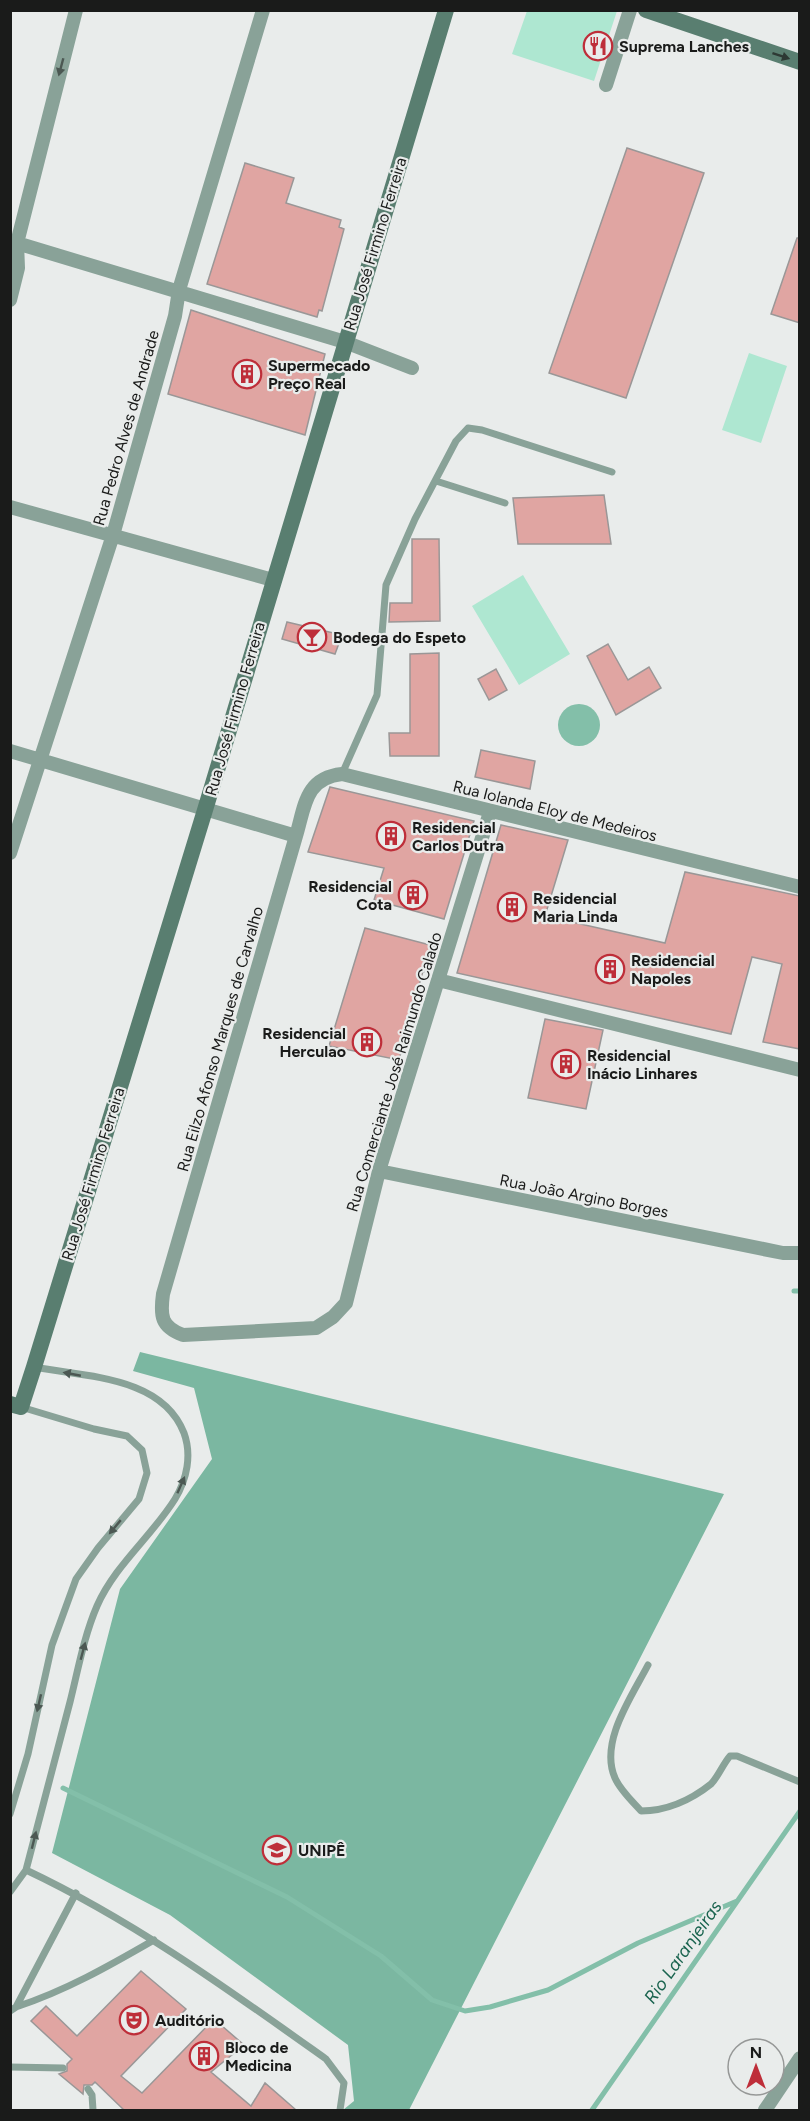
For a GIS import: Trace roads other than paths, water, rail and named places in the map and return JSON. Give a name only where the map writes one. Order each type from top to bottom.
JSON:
[{"type":"main road","name":"Rua José Firmino Ferreira","points":[[16,1406],[34,1367],[206,810],[273,580],[446,10]]},
{"type":"main road","points":[[646,10],[800,62]]},
{"type":"street","points":[[10,300],[18,268],[14,242],[76,10]]},
{"type":"street","name":"Rua Pedro Alves de Andrade","points":[[10,853],[42,761],[113,535],[175,316],[179,290],[263,10]]},
{"type":"street","points":[[606,85],[630,10]]},
{"type":"street","points":[[14,242],[345,342],[412,368]]},
{"type":"street","points":[[10,507],[273,580]]},
{"type":"street","points":[[10,752],[296,836]]},
{"type":"street","name":"Rua Eilzo Afonso Marques de Carvalho","points":[[316,1328],[183,1335],[170,1330],[163,1322],[161,1311],[309,792],[316,782],[326,776],[342,774]]},
{"type":"street","name":"Rua Iolanda Eloy de Medeiros","points":[[342,774],[800,887]]},
{"type":"street","name":"Rua Comerciante José Raimundo Calado","points":[[316,1328],[333,1317],[346,1303],[380,1171],[490,812]]},
{"type":"street","points":[[438,980],[800,1070]]},
{"type":"street","name":"Rua João Argino Borges","points":[[380,1171],[783,1253],[800,1253]]},
{"type":"street","points":[[765,2110],[800,2058]]},
{"type":"lane","points":[[342,774],[377,695],[386,585],[415,519],[456,441],[468,428],[612,472]]},
{"type":"lane","points":[[436,481],[505,503]]},
{"type":"lane","points":[[10,1893],[26,1870],[85,1643],[98,1605],[120,1570],[176,1497],[186,1475],[188,1457],[186,1440],[179,1422],[165,1403],[152,1393],[136,1387],[34,1367]]},
{"type":"lane","points":[[10,1814],[28,1754],[52,1645],[76,1579],[98,1548],[139,1499],[147,1473],[142,1450],[127,1436],[94,1430],[16,1406]]},
{"type":"lane","points":[[648,1665],[619,1722],[610,1757],[615,1779],[641,1811],[659,1811],[681,1802],[712,1783],[729,1756],[737,1756],[797,1781]]},
{"type":"lane","points":[[26,1870],[76,1893],[154,1940],[326,2059],[344,2083],[343,2105],[340,2110]]},
{"type":"lane","points":[[13,2009],[76,1893]]},
{"type":"lane","points":[[13,2009],[57,1992],[154,1940]]},
{"type":"lane","points":[[10,2067],[63,2068]]},
{"type":"lane","points":[[88,2090],[92,2095],[93,2110]]},
{"type":"waterway","points":[[794,1291],[800,1291]]},
{"type":"waterway","points":[[63,1788],[287,1897],[381,1956],[432,2000],[465,2011],[490,2007],[548,1990],[638,1943],[737,1901]]},
{"type":"waterway","name":"Rio Laranjeiras","points":[[592,2110],[800,1811]]},
{"type":"place","name":"Suprema Lanches","points":[[598,46]]},
{"type":"place","name":"Supermecado Preço Real","points":[[247,374]]},
{"type":"place","name":"Bodega do Espeto","points":[[312,637]]},
{"type":"place","name":"Residencial Carlos Dutra","points":[[391,836]]},
{"type":"place","name":"Residencial Cota","points":[[413,895]]},
{"type":"place","name":"Residencial Maria Linda","points":[[512,907]]},
{"type":"place","name":"Residencial Napoles","points":[[610,969]]},
{"type":"place","name":"Residencial Herculao","points":[[367,1042]]},
{"type":"place","name":"Residencial Inácio Linhares","points":[[566,1064]]},
{"type":"place","name":"UNIPÊ","points":[[277,1850]]},
{"type":"place","name":"Auditório","points":[[134,2020]]},
{"type":"place","name":"Bloco de Medicina","points":[[204,2056]]}]
